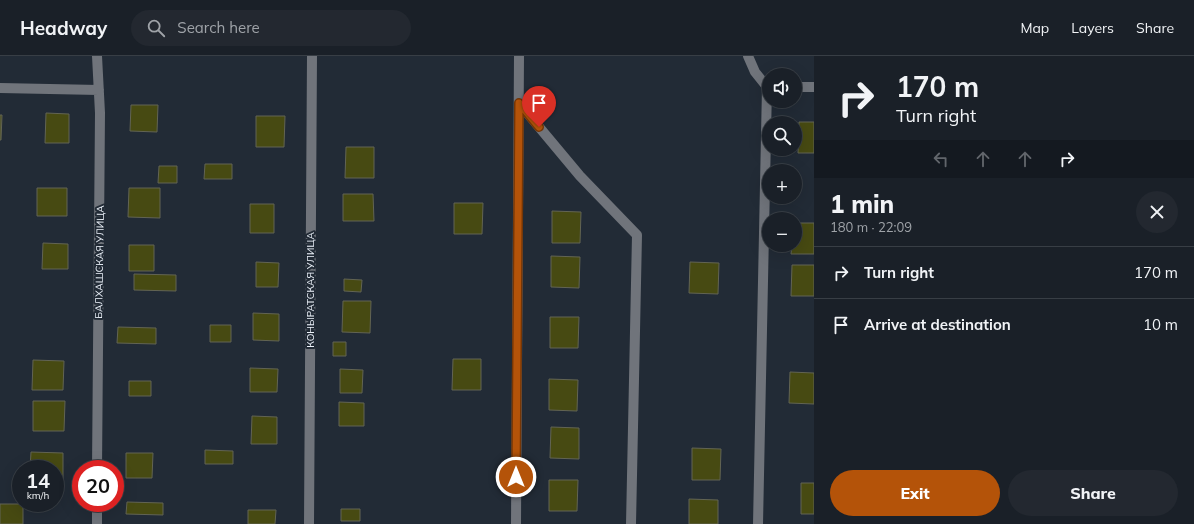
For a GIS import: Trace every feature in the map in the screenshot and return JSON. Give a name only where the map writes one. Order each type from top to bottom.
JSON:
[{"type":"street","name":"БАЛХАШСКАЯ УЛИЦА","points":[[97,56],[100,113],[97,460]]},
{"type":"street","name":"КОНЫРАТСКАЯ УЛИЦА","points":[[309,524],[312,56]]},
{"type":"street","points":[[516,524],[519,56]]},
{"type":"street","points":[[748,56],[755,72],[762,80]]},
{"type":"street","points":[[802,87],[814,87]]},
{"type":"street","points":[[0,88],[99,90]]},
{"type":"street","points":[[519,103],[580,176],[637,235],[631,524]]},
{"type":"street","points":[[758,524],[768,108]]},
{"type":"street","points":[[97,512],[97,524]]},
{"type":"building","points":[[131,105],[158,105],[157,132],[130,131]]},
{"type":"building","points":[[46,113],[69,114],[69,143],[45,143]]},
{"type":"building","points":[[0,115],[2,115],[1,140],[0,140]]},
{"type":"building","points":[[256,116],[285,116],[284,147],[256,147]]},
{"type":"building","points":[[802,122],[814,122],[814,153],[802,153]]},
{"type":"building","points":[[346,147],[374,147],[374,178],[345,178]]},
{"type":"building","points":[[205,164],[232,164],[232,179],[204,179]]},
{"type":"building","points":[[159,166],[177,166],[177,183],[158,183]]},
{"type":"building","points":[[37,188],[67,188],[67,216],[37,216]]},
{"type":"building","points":[[129,188],[160,188],[160,218],[128,217]]},
{"type":"building","points":[[343,194],[373,194],[374,221],[343,221]]},
{"type":"building","points":[[454,203],[483,203],[482,234],[454,234]]},
{"type":"building","points":[[250,204],[274,204],[274,233],[250,233]]},
{"type":"building","points":[[552,211],[581,212],[580,243],[552,243]]},
{"type":"building","points":[[802,223],[814,223],[814,254],[791,254],[791,252],[802,252]]},
{"type":"building","points":[[43,243],[68,244],[68,269],[42,269]]},
{"type":"building","points":[[129,245],[154,245],[154,271],[129,271]]},
{"type":"building","points":[[551,256],[580,257],[579,288],[551,287]]},
{"type":"building","points":[[256,262],[279,263],[278,287],[256,287]]},
{"type":"building","points":[[690,262],[719,263],[718,294],[689,293]]},
{"type":"building","points":[[792,265],[814,265],[814,296],[791,296]]},
{"type":"building","points":[[134,274],[176,275],[176,291],[134,290]]},
{"type":"building","points":[[344,279],[362,280],[361,292],[344,291]]},
{"type":"building","points":[[343,301],[371,301],[370,333],[342,332]]},
{"type":"building","points":[[253,313],[279,314],[279,341],[253,340]]},
{"type":"building","points":[[550,317],[579,317],[578,348],[550,348]]},
{"type":"building","points":[[210,325],[231,325],[231,342],[210,342]]},
{"type":"building","points":[[118,327],[156,328],[156,344],[117,343]]},
{"type":"building","points":[[333,342],[346,342],[346,356],[333,356]]},
{"type":"building","points":[[453,359],[481,359],[481,390],[452,390]]},
{"type":"building","points":[[33,360],[64,361],[63,390],[32,390]]},
{"type":"building","points":[[250,368],[278,369],[277,392],[250,392]]},
{"type":"building","points":[[340,369],[363,370],[362,393],[340,393]]},
{"type":"building","points":[[790,372],[814,373],[814,404],[789,403]]},
{"type":"building","points":[[549,379],[578,380],[577,411],[549,410]]},
{"type":"building","points":[[129,381],[151,381],[151,396],[129,396]]},
{"type":"building","points":[[33,401],[65,401],[64,431],[33,431]]},
{"type":"building","points":[[339,402],[364,403],[364,426],[339,426]]},
{"type":"building","points":[[252,416],[277,417],[277,444],[251,444]]},
{"type":"building","points":[[551,427],[579,428],[579,459],[550,458]]},
{"type":"building","points":[[692,448],[721,449],[720,480],[692,480]]},
{"type":"building","points":[[205,450],[233,451],[233,464],[205,464]]},
{"type":"building","points":[[31,452],[63,453],[63,460],[31,460]]},
{"type":"building","points":[[126,453],[153,453],[152,478],[126,478]]},
{"type":"building","points":[[549,480],[578,480],[577,511],[549,511]]},
{"type":"building","points":[[801,483],[814,483],[814,514],[801,514]]},
{"type":"building","points":[[689,499],[718,500],[718,524],[689,524]]},
{"type":"building","points":[[127,502],[163,503],[163,515],[126,514]]},
{"type":"building","points":[[0,504],[12,504],[12,512],[23,512],[23,524],[0,524]]},
{"type":"building","points":[[341,509],[360,509],[360,521],[341,521]]},
{"type":"building","points":[[248,510],[276,510],[275,524],[248,524]]},
{"type":"route","points":[[516,477],[519,103],[539,127]]}]
